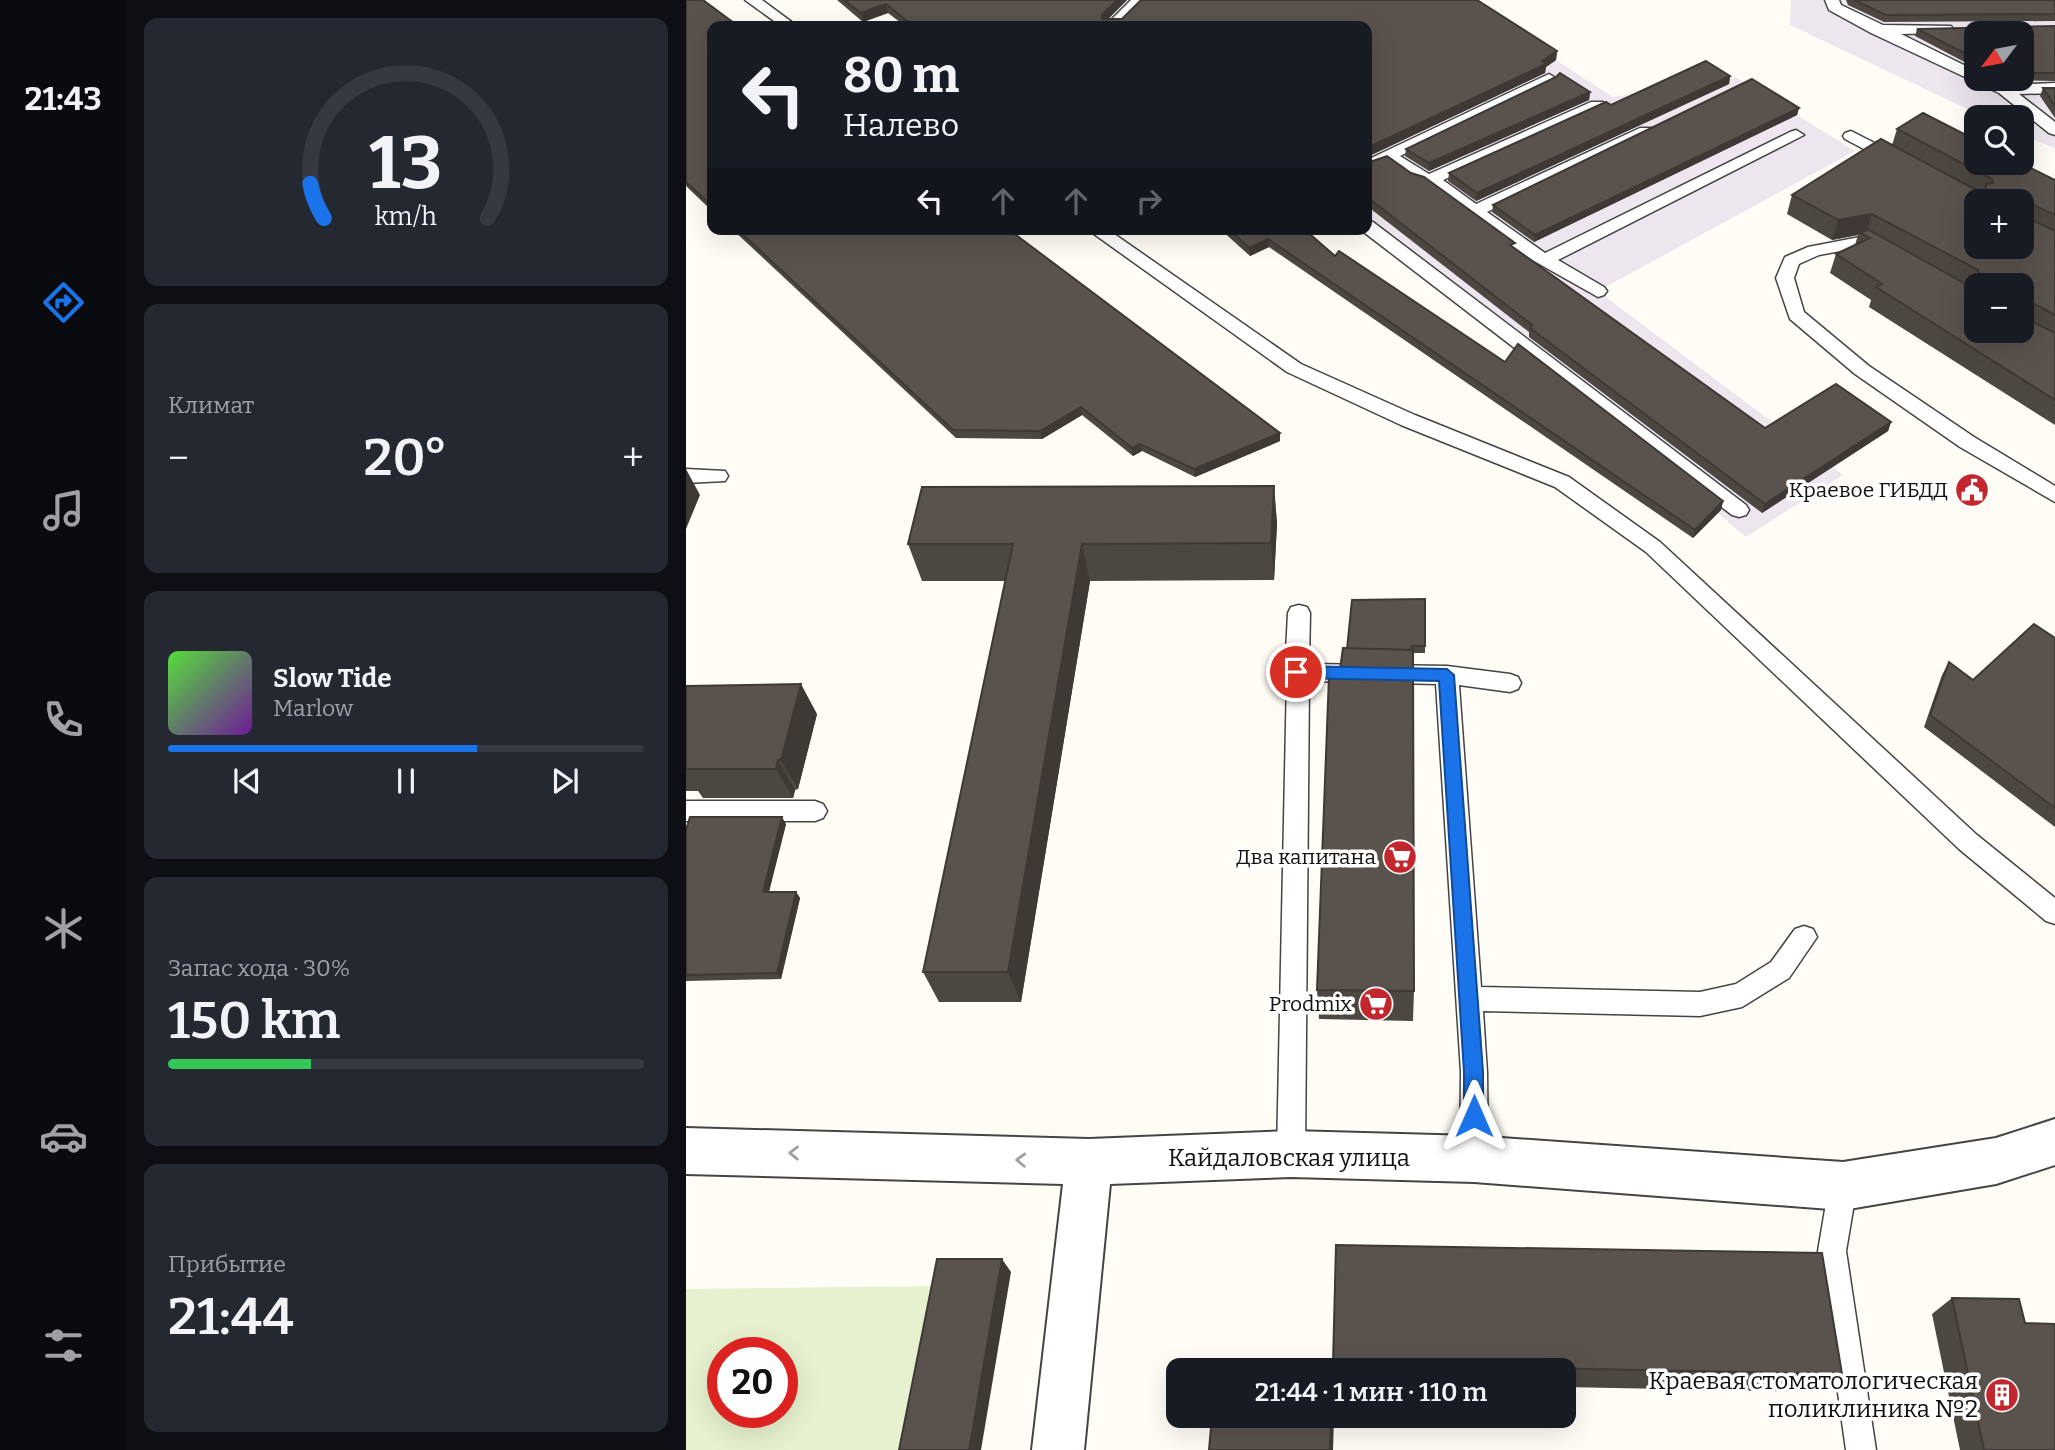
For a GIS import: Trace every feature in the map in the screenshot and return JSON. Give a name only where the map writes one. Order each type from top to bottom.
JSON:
[{"type":"street","name":"Кайдаловская улица","points":[[686,1151],[1089,1162],[1292,1154],[1474,1159],[1843,1186],[1996,1161],[2055,1142]]},
{"type":"street","points":[[1058,1450],[1089,1162]]},
{"type":"lane","points":[[752,0],[783,21]]},
{"type":"lane","points":[[1119,21],[1129,14],[1130,7],[1140,0]]},
{"type":"lane","points":[[1832,0],[1834,8],[1964,71]]},
{"type":"lane","points":[[1876,30],[1958,29]]},
{"type":"lane","points":[[1372,163],[1549,79]]},
{"type":"lane","points":[[2034,89],[2055,88]]},
{"type":"lane","points":[[2005,91],[2055,130]]},
{"type":"lane","points":[[1431,179],[1597,105]]},
{"type":"lane","points":[[1475,211],[1657,125]]},
{"type":"lane","points":[[1545,260],[1796,135]]},
{"type":"lane","points":[[1851,136],[1908,166]]},
{"type":"lane","points":[[1388,155],[1418,176],[1431,179],[1526,249],[1598,291]]},
{"type":"lane","points":[[1372,230],[1739,510]]},
{"type":"lane","points":[[1104,235],[1294,368],[1408,420],[1562,482],[1642,539],[1968,842],[2055,913]]},
{"type":"lane","points":[[1898,260],[1865,241],[1814,251],[1791,261],[1785,278],[1796,315],[1862,370],[1967,442],[2055,495]]},
{"type":"lane","points":[[686,476],[718,476]]},
{"type":"lane","points":[[1292,1154],[1298,613]]},
{"type":"lane","points":[[1296,672],[1447,675],[1510,683]]},
{"type":"lane","points":[[1447,675],[1474,1072],[1474,1159]]},
{"type":"lane","points":[[686,811],[815,811]]},
{"type":"lane","points":[[1469,999],[1700,1004],[1742,995],[1780,970],[1804,937]]},
{"type":"lane","points":[[1843,1186],[1832,1251],[1861,1450]]},
{"type":"shaded area","points":[[872,0],[1464,0],[1613,97],[1737,78],[1855,151],[1598,291],[1843,475],[1746,537],[1372,223],[1372,21],[899,21]]},
{"type":"shaded area","points":[[1791,0],[2055,0],[2055,148],[2034,140],[2034,105],[1964,105],[1964,108],[1790,25]]},
{"type":"green space","points":[[933,1286],[901,1450],[686,1450],[686,1289]]},
{"type":"building","points":[[686,0],[703,0],[731,21],[707,21],[707,201],[686,182]]},
{"type":"building","points":[[844,0],[1117,0],[1102,15],[1102,19],[1122,19],[1141,0],[1477,0],[1557,51],[1542,61],[1546,64],[1372,146],[1372,21],[907,21],[886,4],[861,13]]},
{"type":"building","points":[[1854,0],[2055,0],[2055,14],[1886,15]]},
{"type":"building","points":[[2034,26],[2055,26],[2055,73],[2034,73]]},
{"type":"building","points":[[1964,28],[1964,53],[1917,29]]},
{"type":"building","points":[[1706,61],[1730,76],[1477,193],[1449,173],[1606,102],[1611,105]]},
{"type":"building","points":[[1560,73],[1590,92],[1429,163],[1406,149],[1556,77]]},
{"type":"building","points":[[1752,79],[1799,108],[1535,235],[1493,205]]},
{"type":"building","points":[[2043,88],[2055,88],[2055,106]]},
{"type":"building","points":[[1923,113],[1964,134],[1964,164],[1897,129]]},
{"type":"building","points":[[1881,139],[1974,189],[1964,189],[1964,259],[2034,259],[2034,221],[2055,231],[2055,315],[2034,304],[2034,273],[1979,273],[1978,270],[1872,214],[1838,220],[1792,195]]},
{"type":"building","points":[[1387,156],[1411,173],[1424,177],[1515,243],[1510,245],[1765,428],[1836,384],[1891,422],[1765,504],[1530,328],[1532,325],[1372,201],[1372,161]]},
{"type":"building","points":[[2034,170],[2055,180],[2055,215],[2034,205],[2034,189],[1985,189],[1986,184],[1993,183],[1992,179],[1984,175],[2034,175]]},
{"type":"building","points":[[1869,230],[1964,283],[1964,343],[1876,287],[1882,284],[1836,254],[1870,238],[1859,232]]},
{"type":"building","points":[[743,235],[1016,235],[1280,433],[1194,469],[1140,444],[1132,448],[1081,407],[1040,431],[953,430]]},
{"type":"building","points":[[1235,235],[1311,235],[1335,256],[1339,251],[1505,362],[1518,344],[1723,501],[1695,530],[1268,239],[1249,248]]},
{"type":"building","points":[[2034,322],[2055,333],[2055,400],[1965,343],[2034,343]]},
{"type":"building","points":[[1274,486],[1271,543],[1082,544],[1008,972],[923,972],[1013,544],[908,544],[922,487]]},
{"type":"building","points":[[1425,599],[1425,646],[1412,646],[1412,650],[1347,649],[1352,600]]},
{"type":"building","points":[[2034,624],[2055,638],[2055,808],[1930,715],[1949,662],[1973,680]]},
{"type":"building","points":[[1343,648],[1413,650],[1414,991],[1317,990],[1329,676],[1339,676]]},
{"type":"building","points":[[801,684],[781,760],[778,760],[776,769],[686,769],[686,686]]},
{"type":"building","points":[[690,817],[782,817],[763,892],[796,892],[777,973],[686,975],[686,830]]},
{"type":"building","points":[[1336,1245],[1822,1253],[1842,1374],[1576,1369],[1576,1358],[1333,1358]]},
{"type":"building","points":[[937,1259],[1002,1259],[969,1450],[899,1450]]},
{"type":"building","name":"Краевая стоматологическая поликлиника №2","points":[[1952,1298],[2019,1299],[2025,1323],[2055,1324],[2055,1450],[1984,1450]]},
{"type":"building","points":[[1211,1428],[1331,1428],[1330,1450],[1209,1450]]},
{"type":"place","name":"Краевое ГИБДД","points":[[1972,490]]},
{"type":"place","name":"Два капитана","points":[[1400,857]]},
{"type":"place","name":"Prodmix","points":[[1376,1004]]},
{"type":"place","name":"Краевая стоматологическая поликлиника №2","points":[[2002,1395]]},
{"type":"route","points":[[1296,672],[1447,675],[1474,1072],[1474,1116]]}]
